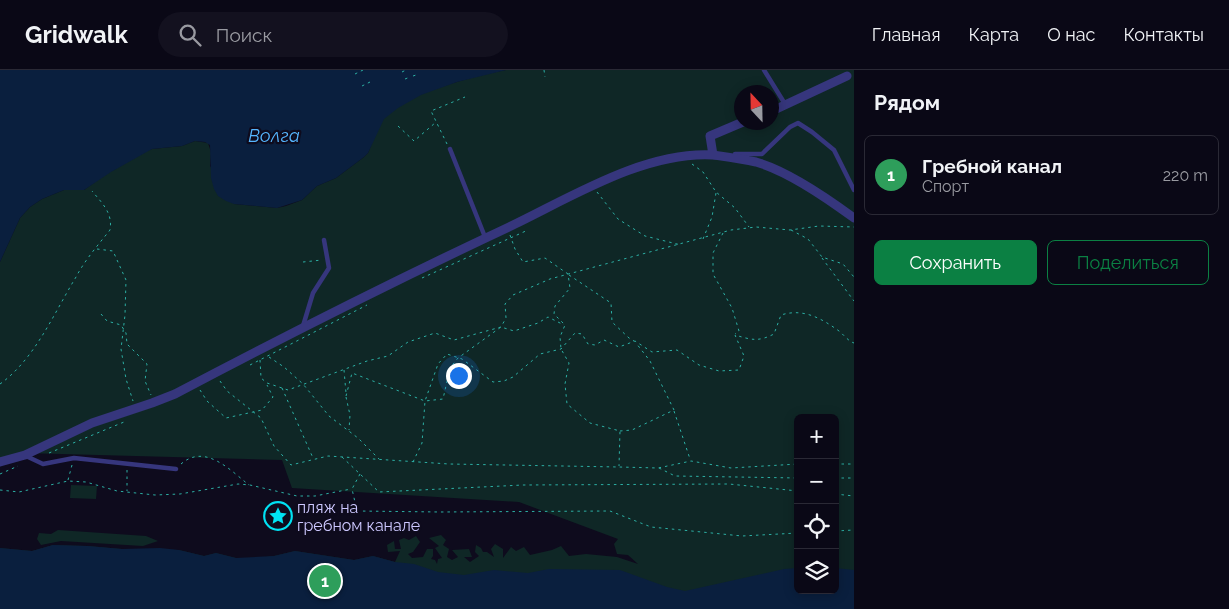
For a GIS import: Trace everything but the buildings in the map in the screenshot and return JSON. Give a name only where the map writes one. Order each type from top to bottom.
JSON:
[{"type":"street","points":[[779,108],[847,76]]},
{"type":"street","points":[[713,155],[710,136],[734,126]]},
{"type":"street","points":[[0,462],[25,455],[92,423],[152,403],[196,383],[304,326],[485,237],[600,182],[660,159],[701,154],[758,163],[810,188],[854,218]]},
{"type":"lane","points":[[764,70],[786,106]]},
{"type":"lane","points":[[713,155],[762,154],[790,127],[798,123],[834,150],[854,190]]},
{"type":"lane","points":[[450,150],[485,237]]},
{"type":"lane","points":[[304,326],[313,293],[329,268],[324,240]]},
{"type":"lane","points":[[25,455],[44,464],[74,458],[176,469]]},
{"type":"path","points":[[355,74],[363,70]]},
{"type":"path","points":[[402,72],[406,70]]},
{"type":"path","points":[[544,70],[545,77]]},
{"type":"path","points":[[405,80],[419,74]]},
{"type":"path","points":[[362,86],[370,82]]},
{"type":"path","points":[[450,150],[431,111],[465,97]]},
{"type":"path","points":[[398,126],[414,141],[435,122]]},
{"type":"path","points":[[689,163],[704,172],[709,184],[735,208],[750,228]]},
{"type":"path","points":[[0,384],[15,371],[44,333],[77,275],[110,230],[111,223],[105,206],[92,191]]},
{"type":"path","points":[[597,192],[618,219],[645,236],[682,245]]},
{"type":"path","points":[[703,239],[712,217],[716,192]]},
{"type":"path","points":[[346,396],[352,373],[425,401],[443,399],[450,368],[458,358],[500,327],[506,318],[505,304],[513,295],[550,279],[724,233],[750,228],[790,230],[819,226],[854,227]]},
{"type":"path","points":[[508,227],[515,249],[523,262],[545,258],[611,303],[612,322],[628,338],[652,352],[677,350],[699,365],[719,371],[739,370],[744,356],[735,335]]},
{"type":"path","points":[[418,280],[528,230]]},
{"type":"path","points":[[790,230],[808,239],[854,301]]},
{"type":"path","points":[[724,233],[713,252],[713,274],[732,308],[739,330],[735,335]]},
{"type":"path","points":[[95,249],[113,251],[126,280],[121,349],[126,379],[136,409]]},
{"type":"path","points":[[822,257],[843,264],[854,277]]},
{"type":"path","points":[[302,262],[328,260]]},
{"type":"path","points":[[564,325],[554,314],[555,306],[570,288],[568,274]]},
{"type":"path","points":[[196,383],[207,400],[226,418],[262,410],[273,398],[266,383],[261,378],[260,360],[367,306]]},
{"type":"path","points":[[735,335],[754,340],[766,338],[774,334],[780,315],[792,311],[808,314],[826,323],[840,332],[851,343],[854,343]]},
{"type":"path","points":[[101,314],[106,321],[121,325],[126,333],[127,344],[146,364],[145,382],[151,392],[152,403]]},
{"type":"path","points":[[266,383],[288,390],[367,361],[388,356],[408,342],[435,333],[454,340],[500,327],[514,332],[538,324],[548,317],[564,325]]},
{"type":"path","points":[[564,325],[560,337],[561,349],[569,363],[565,384],[567,404],[590,423],[620,431],[632,430],[674,410]]},
{"type":"path","points":[[413,462],[422,443],[425,401],[438,364],[447,354],[458,358],[493,382],[504,381],[513,377],[540,354],[561,349],[575,333],[582,334],[588,344],[595,345],[604,340],[618,347],[635,341]]},
{"type":"path","points":[[635,341],[650,361],[674,410],[690,461]]},
{"type":"path","points":[[268,356],[303,384],[329,416],[380,460]]},
{"type":"path","points":[[344,370],[350,415],[348,431]]},
{"type":"path","points":[[215,373],[226,390],[261,418],[274,446],[291,465],[328,456],[413,462],[658,468],[690,461],[731,468],[794,464]]},
{"type":"path","points":[[282,388],[314,458]]},
{"type":"path","points":[[619,467],[620,431]]},
{"type":"path","points":[[176,469],[184,462],[204,456],[215,459],[250,485]]},
{"type":"path","points":[[342,456],[379,492],[523,485],[729,484],[794,491]]},
{"type":"path","points":[[68,481],[74,458]]},
{"type":"path","points":[[839,464],[854,464]]},
{"type":"path","points":[[126,465],[126,492]]},
{"type":"path","points":[[658,468],[675,476],[794,478]]},
{"type":"path","points":[[360,474],[352,489],[356,510],[440,512],[610,511],[651,527],[742,536],[794,533]]},
{"type":"path","points":[[839,478],[854,478]]},
{"type":"path","points":[[0,490],[19,492],[68,481],[86,482],[117,491],[155,495],[180,494],[229,485],[250,485],[297,496],[315,496],[352,489]]},
{"type":"path","points":[[839,494],[854,496]]},
{"type":"path","points":[[839,531],[854,530]]},
{"type":"green space","points":[[506,70],[854,70],[854,609],[0,609],[0,548],[32,551],[53,545],[88,546],[122,549],[179,550],[204,556],[216,553],[236,558],[274,556],[295,551],[354,560],[373,556],[395,562],[400,551],[388,552],[387,545],[394,541],[395,549],[401,549],[399,540],[404,538],[409,540],[416,536],[420,542],[413,552],[408,554],[412,558],[423,557],[427,549],[433,549],[431,559],[435,560],[437,564],[438,559],[442,558],[435,548],[439,546],[429,538],[441,535],[446,540],[443,545],[449,549],[447,557],[452,560],[458,557],[452,550],[469,549],[472,557],[464,557],[470,562],[479,556],[475,552],[476,545],[483,552],[487,552],[494,557],[491,549],[495,544],[503,549],[503,558],[511,547],[516,551],[524,547],[530,555],[561,546],[569,556],[586,554],[617,557],[638,564],[628,555],[617,554],[614,544],[618,539],[519,502],[292,488],[282,460],[24,453],[0,463],[0,262],[20,218],[30,207],[42,199],[64,190],[84,190],[103,176],[152,149],[182,146],[195,141],[208,143],[211,152],[210,166],[234,204],[277,208],[286,206],[302,200],[317,186],[336,178],[364,157],[368,153],[381,122],[394,109],[424,93],[459,81]]},
{"type":"green space","points":[[71,485],[97,486],[96,499],[70,498]]},
{"type":"green space","points":[[58,530],[146,536],[158,541],[143,546],[61,541],[41,545],[37,539],[39,533],[51,534]]},
{"type":"water","name":"Волга","points":[[0,70],[506,70],[457,82],[421,95],[398,108],[384,119],[368,153],[364,157],[336,178],[317,186],[302,200],[277,208],[234,204],[218,196],[211,178],[210,145],[205,142],[195,141],[182,146],[152,149],[84,190],[64,190],[42,199],[30,207],[20,218],[0,262]]},
{"type":"water","points":[[53,545],[122,549],[160,548],[204,556],[216,553],[236,558],[274,556],[295,551],[354,560],[373,556],[395,562],[414,564],[438,572],[464,575],[494,570],[528,573],[549,569],[620,570],[667,587],[685,591],[794,568],[794,594],[839,594],[839,568],[854,570],[854,609],[0,609],[0,548],[32,551]]},
{"type":"place","name":"пляж на гребном канале","points":[[278,516]]},
{"type":"place","name":"Гребной канал","points":[[325,581]]}]
